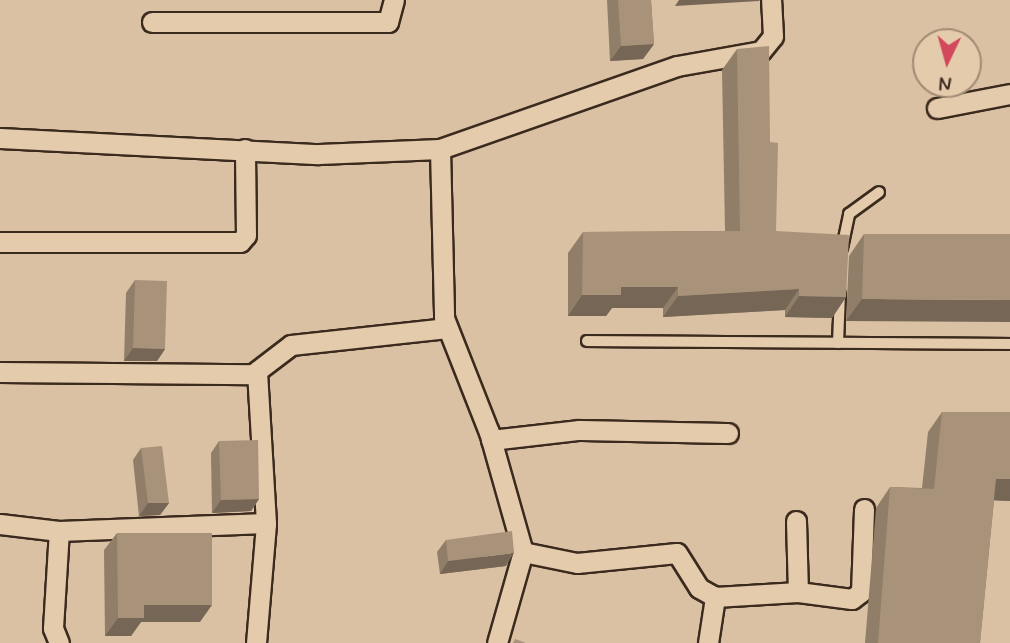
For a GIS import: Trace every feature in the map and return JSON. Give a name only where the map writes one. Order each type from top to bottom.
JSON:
[{"type":"street","points":[[152,22],[388,22],[394,0]]},
{"type":"street","points":[[0,138],[245,149],[440,149],[677,66],[761,58],[773,36],[771,0]]},
{"type":"street","points":[[937,108],[1010,94]]},
{"type":"street","points":[[0,242],[240,242],[246,235],[245,149]]},
{"type":"street","points":[[440,149],[447,328],[491,440],[523,552],[496,643]]},
{"type":"street","points":[[0,372],[257,372],[291,345],[447,328]]},
{"type":"street","points":[[256,643],[266,523],[257,372]]},
{"type":"street","points":[[491,440],[579,430],[728,433]]},
{"type":"street","points":[[523,552],[576,563],[681,554],[699,589],[715,597],[798,592],[859,596],[864,509]]},
{"type":"street","points":[[796,520],[798,592]]},
{"type":"street","points":[[0,524],[59,531],[266,523]]},
{"type":"street","points":[[59,531],[52,628],[59,643]]},
{"type":"street","points":[[708,643],[715,597]]},
{"type":"lane","points":[[841,264],[849,214],[879,192]]},
{"type":"lane","points":[[838,343],[841,277]]},
{"type":"lane","points":[[587,341],[1010,344]]},
{"type":"building","points":[[618,0],[651,0],[654,44],[621,46]]},
{"type":"building","points":[[769,46],[770,142],[778,143],[776,231],[849,235],[846,297],[799,296],[799,289],[678,296],[678,287],[621,287],[621,295],[582,295],[583,232],[740,231],[737,49]]},
{"type":"building","points":[[864,234],[1010,234],[1010,300],[862,299]]},
{"type":"building","points":[[135,280],[167,281],[165,349],[133,348]]},
{"type":"building","points":[[942,412],[1010,412],[1010,479],[996,479],[980,643],[878,643],[890,487],[934,489]]},
{"type":"building","points":[[258,440],[259,499],[221,500],[219,441]]},
{"type":"building","points":[[162,446],[169,503],[148,503],[141,448]]},
{"type":"building","points":[[512,531],[514,553],[448,561],[446,540]]},
{"type":"building","points":[[117,533],[212,533],[212,605],[144,605],[144,618],[118,618]]}]
